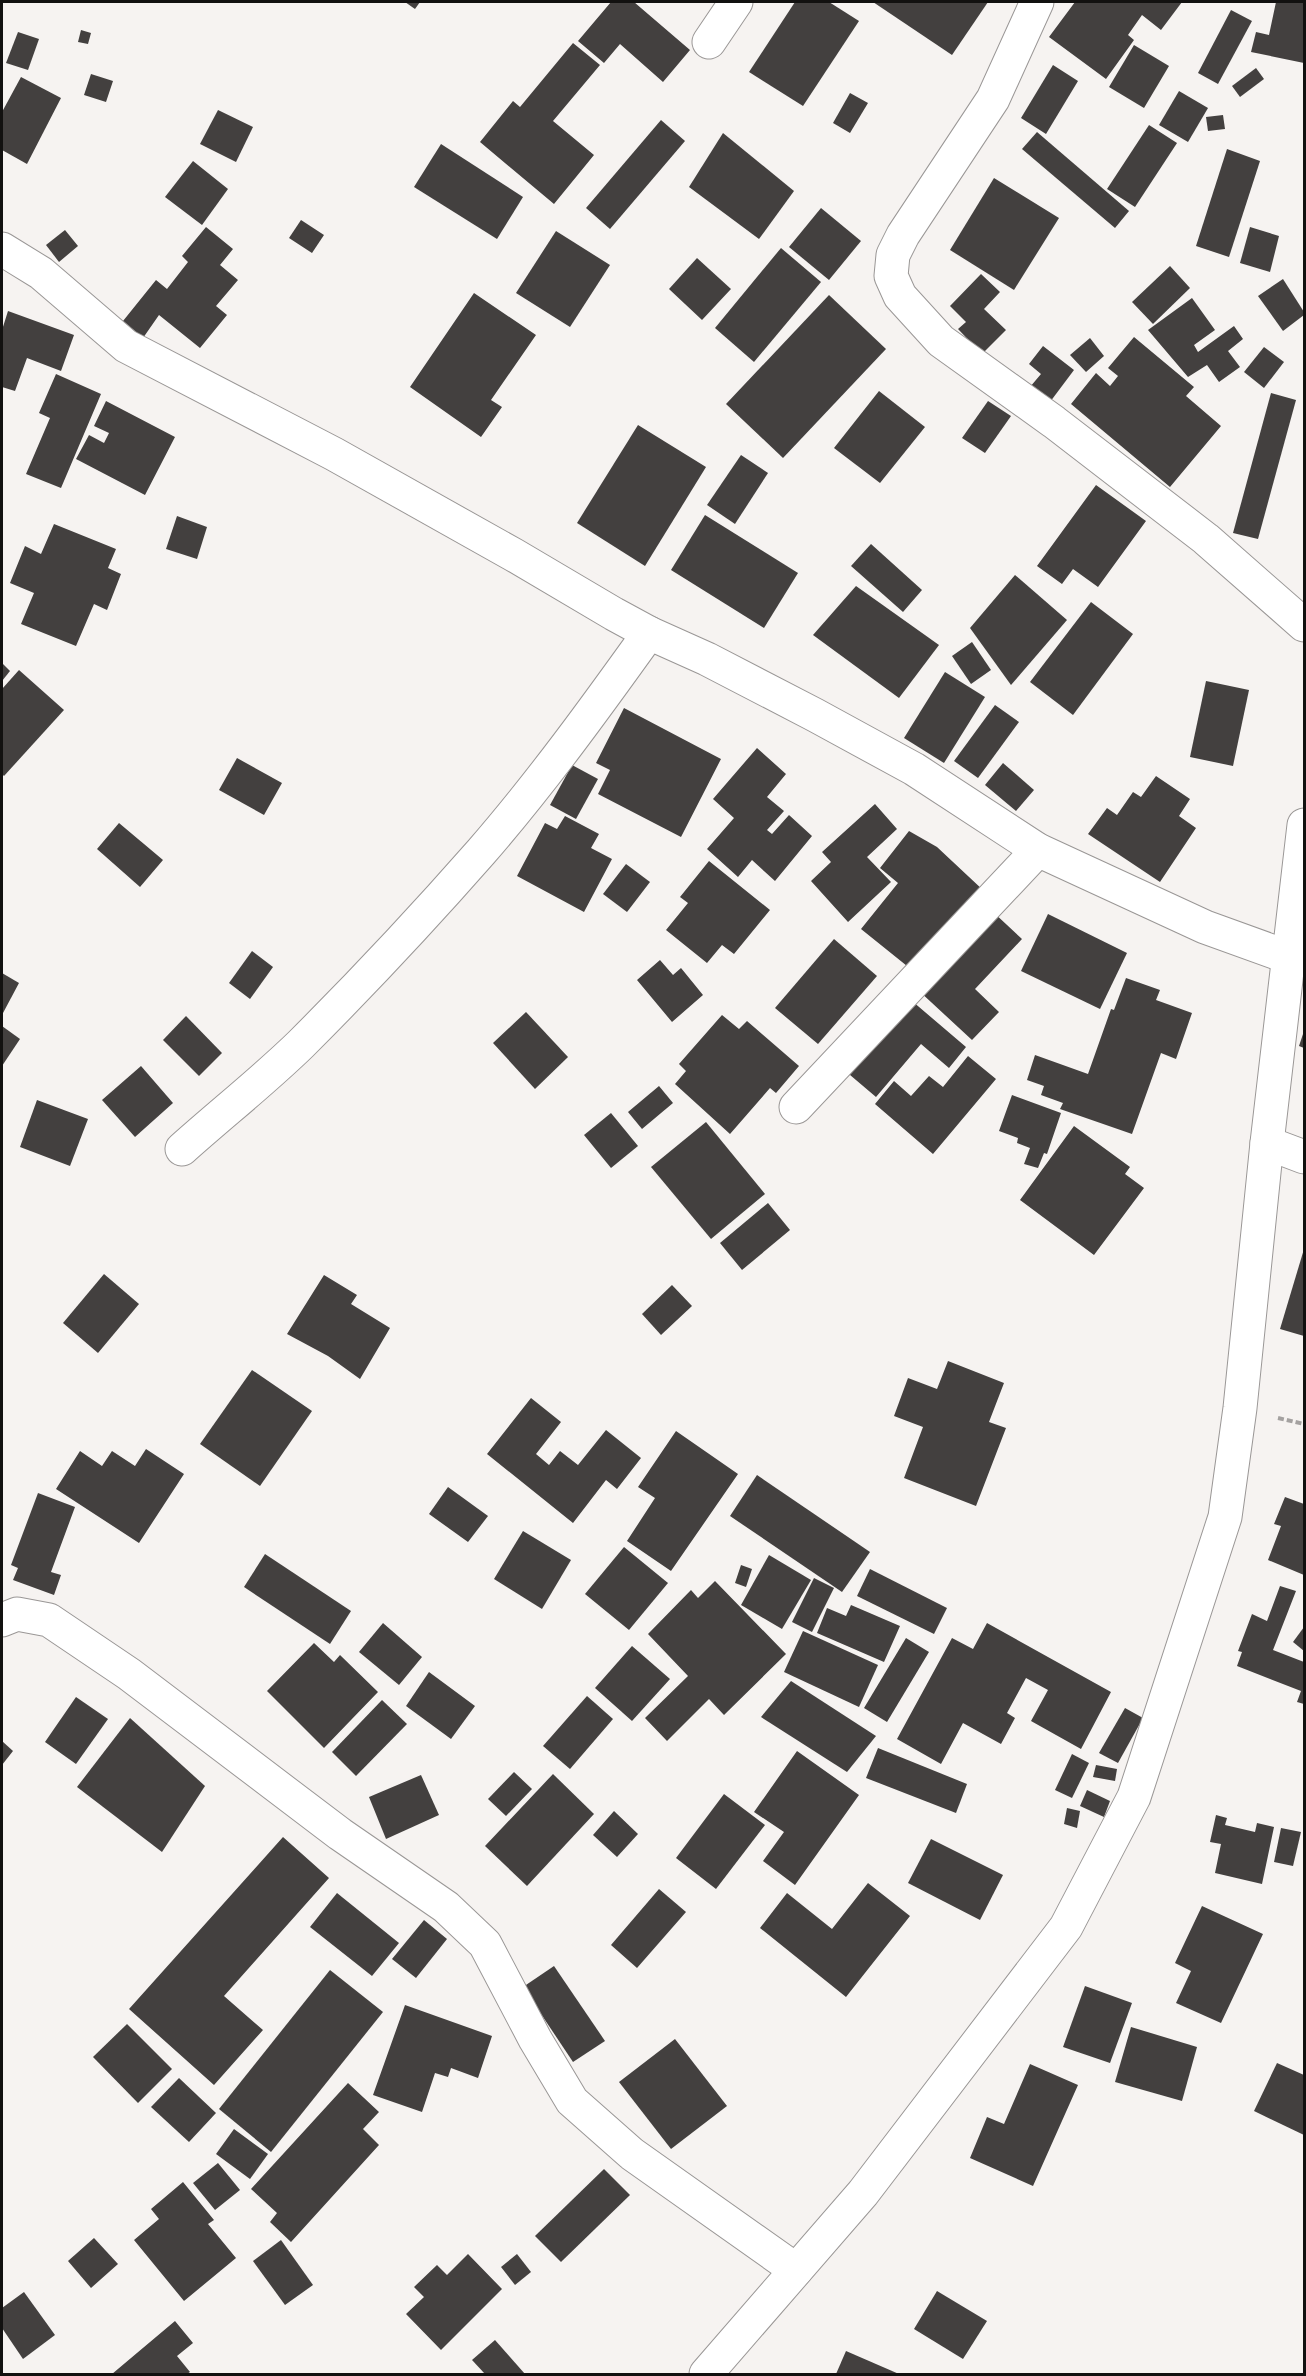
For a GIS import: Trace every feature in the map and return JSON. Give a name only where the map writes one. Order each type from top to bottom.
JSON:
[{"type":"street","points":[[709,42],[736,2]]},
{"type":"street","points":[[1037,2],[993,99],[903,235],[893,255],[891,276],[900,296],[940,341],[1054,422],[1197,533],[1305,625]]},
{"type":"street","points":[[2,249],[41,273],[126,346],[334,454],[649,633],[707,659],[904,764],[1038,850],[1205,927],[1288,957]]},
{"type":"street","points":[[182,1149],[299,1046],[396,946],[482,851],[591,714],[649,633]]},
{"type":"street","points":[[706,2374],[863,2193],[1066,1927],[1134,1797],[1225,1517],[1240,1408],[1267,1143],[1305,825]]},
{"type":"street","points":[[796,1107],[1038,850]]},
{"type":"street","points":[[1267,1143],[1305,1157]]},
{"type":"street","points":[[2,1620],[17,1614],[49,1620],[129,1674],[340,1834],[446,1907],[485,1944],[535,2039],[572,2100],[632,2154],[796,2270]]},
{"type":"building","points":[[405,2],[420,2],[415,9]]},
{"type":"building","points":[[611,2],[634,2],[690,50],[663,82],[620,44],[604,63],[578,41]]},
{"type":"building","points":[[795,2],[829,2],[859,21],[803,106],[749,72]]},
{"type":"building","points":[[873,2],[988,2],[952,55]]},
{"type":"building","points":[[1075,2],[1182,2],[1161,30],[1142,15],[1128,35],[1134,40],[1106,79],[1049,37]]},
{"type":"building","points":[[1276,2],[1304,2],[1304,63],[1251,52],[1256,32],[1269,35]]},
{"type":"building","points":[[1231,10],[1252,21],[1218,84],[1198,73]]},
{"type":"building","points":[[81,30],[91,33],[88,44],[78,42]]},
{"type":"building","points":[[18,32],[39,39],[28,70],[6,63]]},
{"type":"building","points":[[573,43],[600,65],[553,121],[594,155],[554,204],[480,142],[513,101],[520,107]]},
{"type":"building","points":[[1134,45],[1169,66],[1144,108],[1109,87]]},
{"type":"building","points":[[1053,65],[1078,81],[1046,134],[1021,118]]},
{"type":"building","points":[[1256,68],[1264,79],[1240,97],[1232,86]]},
{"type":"building","points":[[91,74],[113,81],[106,102],[84,95]]},
{"type":"building","points":[[21,77],[61,98],[27,164],[2,150],[2,112]]},
{"type":"building","points":[[1179,91],[1208,108],[1188,142],[1159,125]]},
{"type":"building","points":[[850,93],[868,103],[850,133],[833,123]]},
{"type":"building","points":[[218,110],[253,127],[236,162],[200,144]]},
{"type":"building","points":[[1223,115],[1225,129],[1208,131],[1206,117]]},
{"type":"building","points":[[661,120],[685,141],[610,229],[586,208]]},
{"type":"building","points":[[1149,125],[1177,143],[1135,207],[1107,189]]},
{"type":"building","points":[[1037,132],[1129,211],[1115,228],[1022,149]]},
{"type":"building","points":[[723,133],[794,191],[759,239],[689,187]]},
{"type":"building","points":[[441,144],[523,197],[497,239],[414,187]]},
{"type":"building","points":[[1227,149],[1260,161],[1229,257],[1196,246]]},
{"type":"building","points":[[193,161],[228,189],[202,225],[165,197]]},
{"type":"building","points":[[994,178],[1059,218],[1014,290],[950,250]]},
{"type":"building","points":[[821,208],[861,241],[829,280],[789,247]]},
{"type":"building","points":[[301,220],[324,235],[312,253],[289,238]]},
{"type":"building","points":[[206,227],[233,249],[220,265],[238,280],[216,306],[227,315],[200,348],[159,315],[143,338],[123,321],[156,280],[167,289],[188,262],[182,256]]},
{"type":"building","points":[[1250,227],[1279,236],[1270,272],[1240,263]]},
{"type":"building","points":[[65,230],[78,246],[59,262],[46,245]]},
{"type":"building","points":[[556,231],[610,265],[570,327],[516,293]]},
{"type":"building","points":[[781,248],[821,282],[754,362],[715,328]]},
{"type":"building","points":[[697,258],[731,289],[702,320],[669,289]]},
{"type":"building","points":[[1170,266],[1190,288],[1153,324],[1132,302]]},
{"type":"building","points":[[981,274],[1000,292],[984,309],[1006,330],[982,354],[958,329],[966,322],[950,306]]},
{"type":"building","points":[[1283,279],[1304,315],[1283,331],[1258,296]]},
{"type":"building","points":[[474,293],[536,335],[491,400],[502,407],[481,437],[410,387]]},
{"type":"building","points":[[829,295],[886,349],[783,458],[726,404]]},
{"type":"building","points":[[1192,298],[1215,330],[1194,345],[1198,352],[1234,326],[1243,339],[1228,351],[1240,367],[1219,382],[1207,365],[1188,377],[1148,330]]},
{"type":"building","points":[[8,311],[74,335],[61,371],[27,358],[15,391],[2,387],[2,330]]},
{"type":"building","points":[[1134,337],[1194,387],[1186,396],[1221,426],[1170,487],[1071,404],[1096,373],[1110,386],[1118,376],[1108,368]]},
{"type":"building","points":[[1090,338],[1104,356],[1086,372],[1070,355]]},
{"type":"building","points":[[1043,346],[1074,370],[1050,402],[1030,387],[1041,374],[1029,364]]},
{"type":"building","points":[[1264,347],[1284,362],[1264,388],[1244,372]]},
{"type":"building","points":[[56,374],[101,394],[61,488],[26,474],[50,418],[39,413]]},
{"type":"building","points":[[879,391],[925,427],[880,483],[834,448]]},
{"type":"building","points":[[1271,393],[1296,400],[1258,539],[1233,533]]},
{"type":"building","points":[[106,401],[175,437],[145,495],[76,459],[89,435],[104,443],[109,433],[94,426]]},
{"type":"building","points":[[988,401],[1011,416],[985,453],[962,438]]},
{"type":"building","points":[[638,425],[706,467],[645,566],[577,523]]},
{"type":"building","points":[[741,455],[768,473],[735,524],[707,505]]},
{"type":"building","points":[[1096,485],[1146,521],[1098,587],[1073,569],[1062,584],[1037,566]]},
{"type":"building","points":[[705,515],[798,573],[764,628],[671,570]]},
{"type":"building","points":[[177,516],[207,527],[197,559],[166,549]]},
{"type":"building","points":[[54,524],[116,549],[108,568],[121,574],[107,610],[94,604],[76,646],[21,624],[34,593],[10,583],[25,546],[41,554]]},
{"type":"building","points":[[871,544],[922,590],[903,612],[851,566]]},
{"type":"building","points":[[1015,575],[1067,620],[1011,685],[970,628]]},
{"type":"building","points":[[856,586],[939,645],[899,698],[813,635]]},
{"type":"building","points":[[1091,602],[1133,634],[1073,715],[1030,682]]},
{"type":"building","points":[[972,642],[991,670],[971,684],[952,656]]},
{"type":"building","points":[[2,663],[10,671],[2,681]]},
{"type":"building","points":[[19,670],[64,710],[4,776],[2,774],[2,689]]},
{"type":"building","points":[[945,672],[985,697],[944,763],[904,738]]},
{"type":"building","points":[[1206,681],[1249,690],[1233,766],[1190,757]]},
{"type":"building","points":[[995,705],[1019,722],[978,778],[954,761]]},
{"type":"building","points":[[624,708],[721,759],[681,837],[598,794],[610,770],[596,763]]},
{"type":"building","points":[[757,748],[786,774],[767,797],[784,811],[767,830],[772,834],[789,815],[812,836],[775,881],[752,860],[738,877],[707,849],[734,818],[713,799]]},
{"type":"building","points":[[237,758],[282,783],[264,815],[219,790]]},
{"type":"building","points":[[1003,763],[1034,790],[1016,811],[985,785]]},
{"type":"building","points":[[572,765],[598,779],[576,819],[550,805]]},
{"type":"building","points":[[1156,776],[1190,799],[1179,816],[1196,828],[1160,882],[1088,834],[1107,808],[1117,815],[1133,792],[1141,797]]},
{"type":"building","points":[[875,804],[897,829],[867,857],[891,882],[848,922],[811,881],[831,862],[822,852]]},
{"type":"building","points":[[565,816],[599,834],[591,848],[612,859],[584,912],[517,876],[545,823],[557,829]]},
{"type":"building","points":[[119,823],[163,860],[140,887],[97,849]]},
{"type":"building","points":[[909,831],[937,847],[984,891],[912,970],[861,929],[898,883],[880,868]]},
{"type":"building","points":[[709,861],[770,910],[734,954],[722,945],[707,963],[666,930],[688,903],[680,897]]},
{"type":"building","points":[[626,864],[650,882],[627,912],[603,894]]},
{"type":"building","points":[[992,911],[1022,939],[975,989],[999,1012],[972,1040],[918,990]]},
{"type":"building","points":[[1048,914],[1127,953],[1100,1009],[1021,971]]},
{"type":"building","points":[[834,939],[877,976],[818,1044],[775,1008]]},
{"type":"building","points":[[252,951],[273,967],[250,999],[229,983]]},
{"type":"building","points":[[660,960],[673,975],[681,968],[703,995],[672,1022],[637,980]]},
{"type":"building","points":[[2,973],[19,983],[3,1013],[2,1012]]},
{"type":"building","points":[[1126,978],[1160,990],[1156,1000],[1192,1013],[1176,1059],[1161,1053],[1132,1134],[1060,1109],[1063,1103],[1041,1095],[1044,1086],[1027,1080],[1035,1055],[1088,1074],[1111,1009],[1114,1010]]},
{"type":"building","points":[[905,995],[966,1047],[949,1068],[921,1044],[876,1097],[843,1069]]},
{"type":"building","points":[[526,1012],[568,1057],[535,1089],[493,1043]]},
{"type":"building","points":[[722,1015],[739,1029],[747,1021],[799,1066],[776,1093],[770,1088],[730,1134],[675,1084],[686,1071],[679,1064]]},
{"type":"building","points":[[186,1016],[222,1053],[199,1076],[163,1040]]},
{"type":"building","points":[[2,1026],[20,1039],[2,1066]]},
{"type":"building","points":[[1304,1031],[1304,1048],[1299,1046]]},
{"type":"building","points":[[968,1056],[996,1079],[933,1154],[875,1104],[894,1081],[911,1096],[929,1076],[943,1087]]},
{"type":"building","points":[[141,1066],[173,1103],[135,1137],[102,1100]]},
{"type":"building","points":[[659,1086],[673,1103],[642,1129],[628,1112]]},
{"type":"building","points":[[1012,1095],[1061,1113],[1047,1154],[1044,1153],[1038,1168],[1024,1164],[1030,1148],[1017,1143],[1018,1138],[999,1131]]},
{"type":"building","points":[[37,1100],[88,1119],[70,1166],[20,1147]]},
{"type":"building","points":[[611,1113],[638,1146],[611,1168],[584,1135]]},
{"type":"building","points":[[706,1122],[765,1194],[711,1239],[651,1167]]},
{"type":"building","points":[[1074,1126],[1130,1167],[1125,1174],[1144,1188],[1094,1255],[1020,1200]]},
{"type":"building","points":[[768,1203],[790,1230],[742,1270],[720,1243]]},
{"type":"building","points":[[1304,1249],[1304,1336],[1280,1329]]},
{"type":"building","points":[[104,1274],[139,1304],[98,1353],[63,1323]]},
{"type":"building","points":[[324,1275],[357,1295],[351,1304],[390,1328],[360,1379],[328,1356],[287,1334]]},
{"type":"building","points":[[672,1285],[692,1306],[661,1335],[642,1314]]},
{"type":"building","points":[[948,1361],[1004,1383],[989,1422],[1006,1428],[976,1506],[904,1478],[923,1427],[894,1416],[908,1378],[937,1389]]},
{"type":"building","points":[[252,1370],[312,1411],[260,1486],[200,1444]]},
{"type":"building","points":[[531,1398],[561,1422],[536,1454],[549,1465],[560,1451],[578,1465],[606,1430],[641,1458],[617,1489],[606,1480],[573,1523],[487,1454]]},
{"type":"building","points":[[676,1431],[738,1474],[671,1571],[627,1541],[655,1498],[638,1487]]},
{"type":"building","points":[[146,1449],[184,1474],[139,1543],[56,1489],[80,1451],[102,1466],[112,1451],[135,1466]]},
{"type":"building","points":[[757,1475],[870,1552],[842,1592],[730,1516]]},
{"type":"building","points":[[448,1487],[488,1516],[468,1542],[429,1514]]},
{"type":"building","points":[[38,1493],[75,1507],[51,1572],[61,1575],[54,1595],[13,1580],[18,1568],[11,1565]]},
{"type":"building","points":[[1285,1497],[1304,1504],[1304,1575],[1268,1560],[1281,1526],[1274,1524]]},
{"type":"building","points":[[523,1531],[571,1560],[542,1609],[494,1579]]},
{"type":"building","points":[[624,1547],[668,1583],[629,1630],[585,1594]]},
{"type":"building","points":[[265,1554],[351,1611],[330,1644],[244,1587]]},
{"type":"building","points":[[769,1555],[811,1580],[782,1629],[741,1605]]},
{"type":"building","points":[[741,1565],[752,1569],[746,1587],[735,1583]]},
{"type":"building","points":[[870,1569],[947,1608],[934,1634],[857,1596]]},
{"type":"building","points":[[814,1578],[834,1588],[812,1632],[792,1622]]},
{"type":"building","points":[[715,1581],[786,1654],[724,1715],[709,1699],[667,1741],[645,1718],[688,1676],[648,1634],[691,1590],[698,1598]]},
{"type":"building","points":[[1280,1586],[1296,1591],[1273,1650],[1304,1662],[1304,1704],[1297,1702],[1301,1691],[1237,1666],[1242,1652],[1238,1651],[1252,1614],[1267,1621]]},
{"type":"building","points":[[851,1605],[900,1626],[884,1662],[817,1633],[827,1608],[846,1616]]},
{"type":"building","points":[[383,1623],[422,1657],[399,1685],[359,1652]]},
{"type":"building","points":[[987,1623],[1111,1692],[1081,1749],[1031,1721],[1048,1690],[1026,1678],[1007,1713],[1015,1718],[1001,1744],[963,1723],[941,1764],[897,1739],[952,1638],[973,1649]]},
{"type":"building","points":[[1304,1627],[1304,1651],[1293,1642]]},
{"type":"building","points":[[803,1631],[878,1665],[859,1707],[784,1672]]},
{"type":"building","points":[[906,1638],[929,1652],[887,1722],[864,1708]]},
{"type":"building","points":[[314,1643],[334,1662],[340,1655],[378,1692],[324,1748],[267,1691]]},
{"type":"building","points":[[632,1646],[670,1679],[632,1721],[595,1688]]},
{"type":"building","points":[[429,1672],[475,1706],[451,1739],[406,1706]]},
{"type":"building","points":[[791,1681],[876,1736],[847,1772],[761,1717]]},
{"type":"building","points":[[587,1696],[613,1719],[570,1769],[543,1746]]},
{"type":"building","points":[[76,1697],[108,1719],[76,1764],[45,1742]]},
{"type":"building","points":[[382,1700],[407,1724],[356,1776],[332,1752]]},
{"type":"building","points":[[1125,1708],[1143,1718],[1118,1763],[1099,1753]]},
{"type":"building","points":[[130,1718],[205,1786],[162,1852],[77,1787]]},
{"type":"building","points":[[2,1741],[13,1751],[2,1765]]},
{"type":"building","points":[[878,1748],[967,1784],[956,1813],[866,1778]]},
{"type":"building","points":[[797,1751],[859,1795],[795,1885],[763,1861],[784,1832],[754,1812]]},
{"type":"building","points":[[1072,1754],[1089,1763],[1072,1798],[1055,1790]]},
{"type":"building","points":[[1096,1765],[1117,1769],[1115,1781],[1093,1777]]},
{"type":"building","points":[[514,1772],[532,1789],[506,1816],[488,1799]]},
{"type":"building","points":[[553,1774],[594,1814],[527,1886],[485,1846]]},
{"type":"building","points":[[421,1775],[439,1815],[386,1839],[369,1797]]},
{"type":"building","points":[[1087,1790],[1110,1801],[1104,1817],[1080,1806]]},
{"type":"building","points":[[724,1794],[765,1825],[716,1889],[676,1858]]},
{"type":"building","points":[[1067,1808],[1080,1811],[1077,1828],[1064,1824]]},
{"type":"building","points":[[614,1811],[638,1834],[617,1857],[593,1835]]},
{"type":"building","points":[[1216,1815],[1227,1818],[1225,1825],[1255,1832],[1257,1823],[1274,1827],[1262,1884],[1215,1873],[1221,1844],[1210,1842]]},
{"type":"building","points":[[1281,1828],[1301,1832],[1293,1866],[1274,1862]]},
{"type":"building","points":[[283,1837],[329,1878],[224,1996],[263,2030],[214,2085],[129,2009]]},
{"type":"building","points":[[931,1839],[1003,1875],[980,1920],[908,1883]]},
{"type":"building","points":[[868,1883],[910,1916],[846,1997],[760,1928],[787,1893],[832,1929]]},
{"type":"building","points":[[659,1889],[686,1912],[637,1968],[611,1945]]},
{"type":"building","points":[[337,1893],[399,1943],[372,1976],[310,1927]]},
{"type":"building","points":[[1202,1906],[1263,1934],[1221,2023],[1176,2003],[1191,1971],[1175,1963]]},
{"type":"building","points":[[424,1920],[447,1939],[416,1978],[392,1959]]},
{"type":"building","points":[[554,1966],[605,2041],[573,2062],[523,1987]]},
{"type":"building","points":[[330,1970],[383,2012],[271,2152],[219,2109]]},
{"type":"building","points":[[1085,1986],[1132,2003],[1110,2063],[1063,2047]]},
{"type":"building","points":[[405,2005],[492,2036],[478,2078],[451,2068],[448,2077],[435,2073],[422,2112],[373,2095]]},
{"type":"building","points":[[127,2024],[172,2069],[138,2103],[93,2057]]},
{"type":"building","points":[[1131,2027],[1197,2047],[1182,2101],[1115,2082]]},
{"type":"building","points":[[675,2039],[727,2106],[671,2149],[619,2082]]},
{"type":"building","points":[[1277,2063],[1304,2075],[1304,2135],[1254,2111]]},
{"type":"building","points":[[1030,2064],[1078,2085],[1033,2186],[970,2158],[987,2117],[1004,2124]]},
{"type":"building","points":[[179,2078],[216,2113],[189,2142],[151,2107]]},
{"type":"building","points":[[348,2083],[379,2112],[363,2129],[379,2145],[291,2242],[270,2222],[277,2213],[251,2189]]},
{"type":"building","points":[[234,2129],[268,2154],[250,2179],[216,2154]]},
{"type":"building","points":[[218,2163],[240,2190],[215,2210],[193,2183]]},
{"type":"building","points":[[604,2169],[630,2195],[561,2262],[535,2236]]},
{"type":"building","points":[[183,2182],[214,2220],[208,2224],[236,2258],[184,2301],[134,2240],[159,2219],[151,2209]]},
{"type":"building","points":[[94,2238],[118,2264],[91,2288],[68,2261]]},
{"type":"building","points":[[281,2240],[313,2285],[285,2305],[253,2261]]},
{"type":"building","points":[[468,2254],[502,2289],[441,2350],[406,2314],[424,2297],[414,2287],[437,2265],[447,2275]]},
{"type":"building","points":[[517,2254],[531,2272],[515,2285],[501,2267]]},
{"type":"building","points":[[937,2291],[987,2321],[963,2359],[914,2329]]},
{"type":"building","points":[[24,2292],[55,2335],[23,2359],[2,2328],[2,2308]]},
{"type":"building","points":[[175,2321],[193,2343],[177,2356],[190,2372],[187,2374],[112,2374]]},
{"type":"building","points":[[495,2340],[525,2374],[485,2374],[472,2360]]},
{"type":"building","points":[[846,2351],[899,2374],[836,2374]]}]
